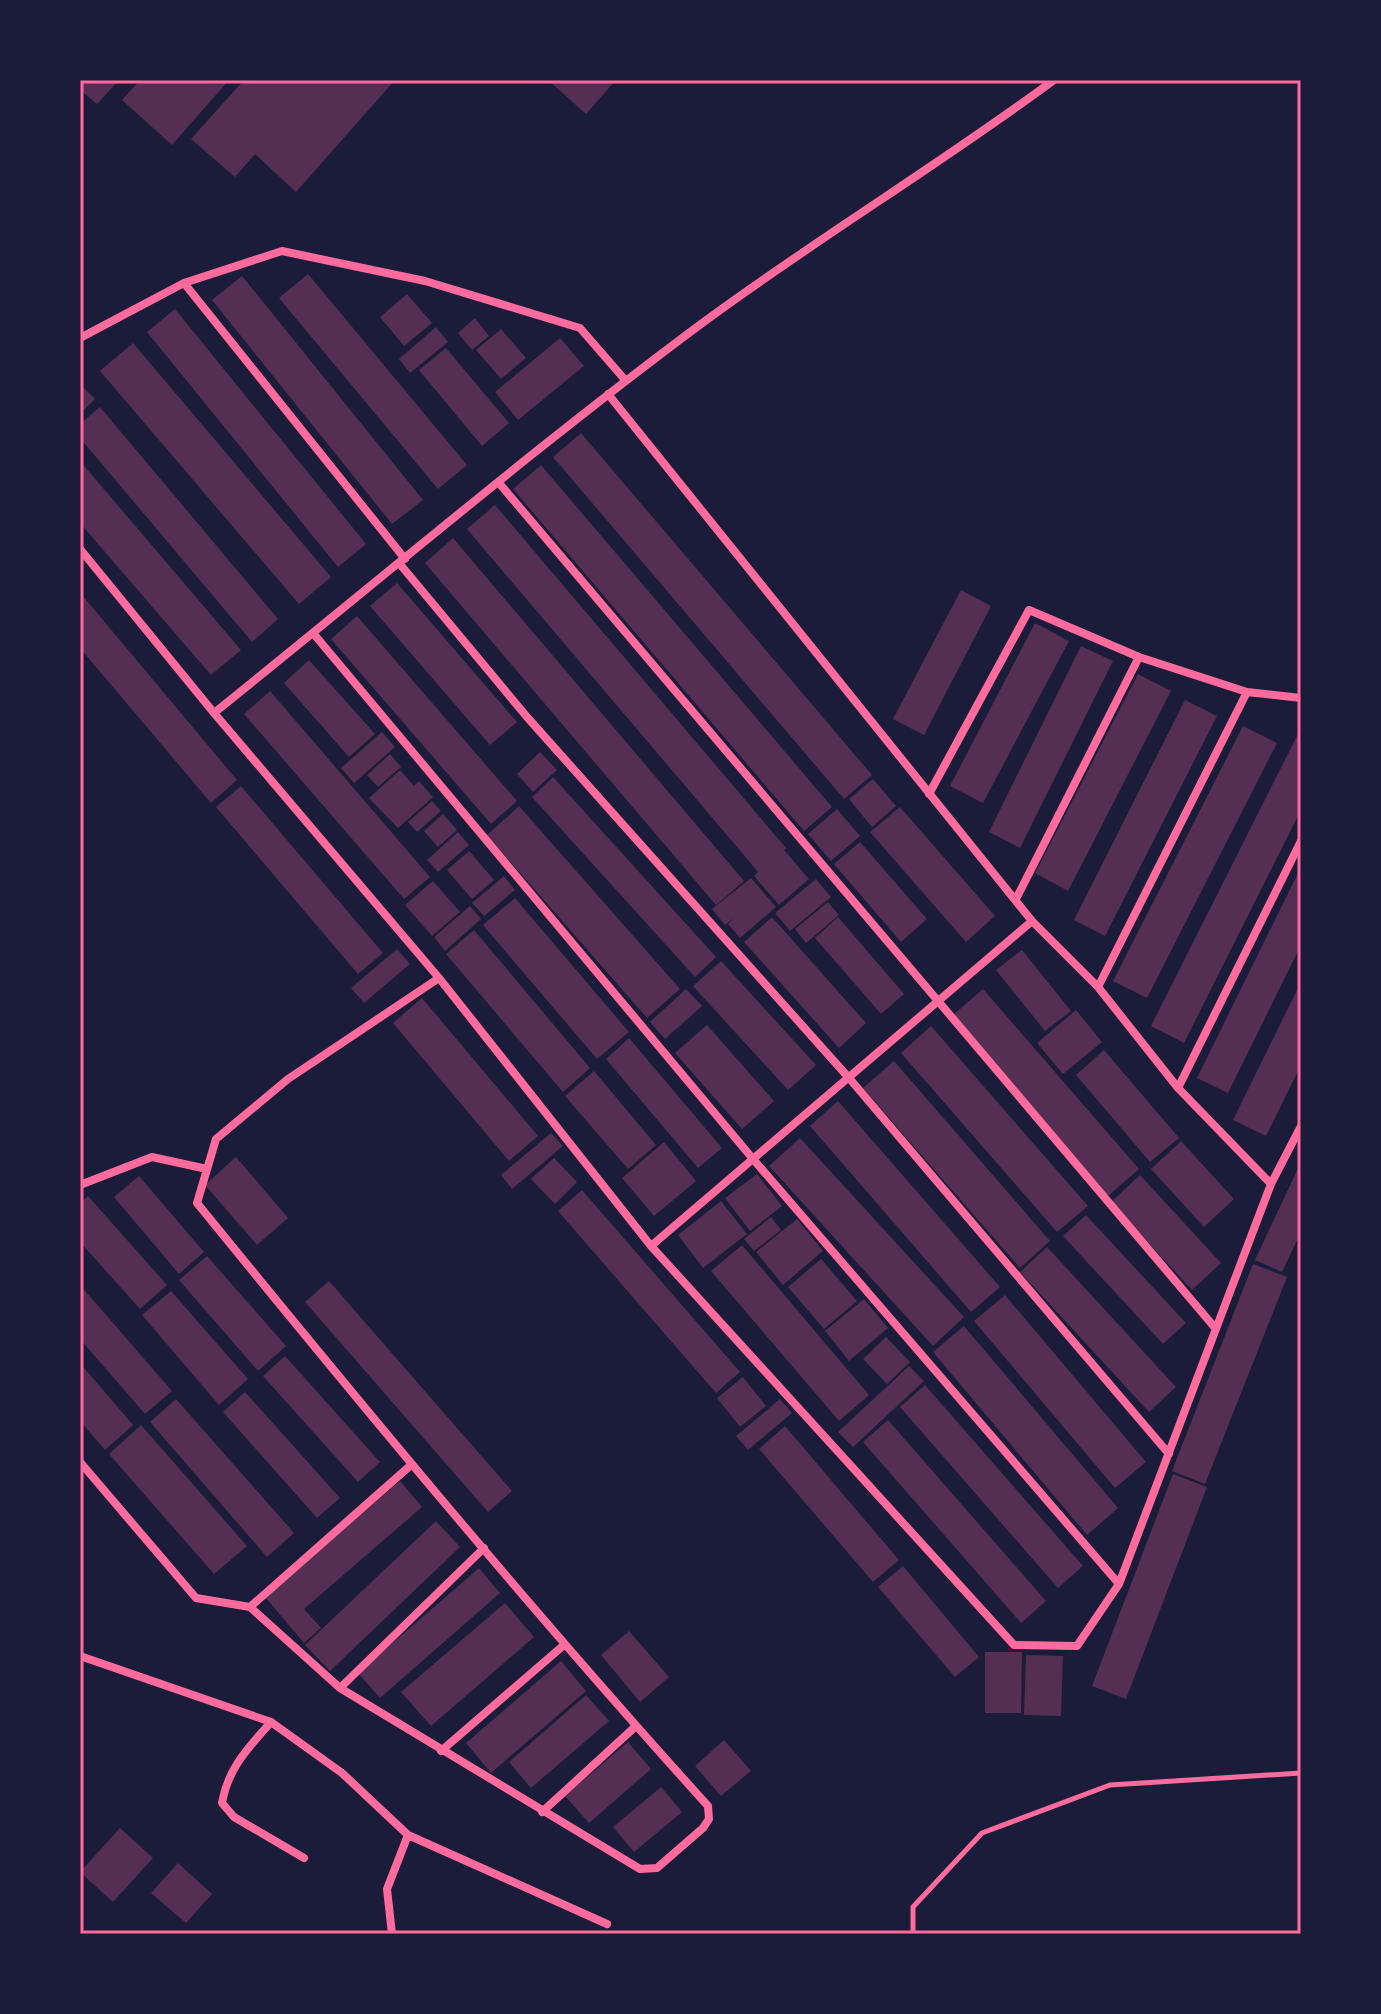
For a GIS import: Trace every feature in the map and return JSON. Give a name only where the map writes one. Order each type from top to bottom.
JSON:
[{"type":"street","points":[[214,713],[608,394],[704,321],[1054,80]]},
{"type":"street","points":[[80,338],[184,283],[282,251],[425,281],[580,328],[626,381]]},
{"type":"street","points":[[184,283],[527,717],[849,1078],[1169,1454]]},
{"type":"street","points":[[608,394],[1032,921],[1098,987],[1178,1088],[1271,1184]]},
{"type":"street","points":[[499,483],[1216,1329]]},
{"type":"street","points":[[80,549],[214,713],[439,978],[651,1246],[1014,1645],[1077,1646],[1119,1584],[1271,1184],[1301,1126]]},
{"type":"street","points":[[929,794],[1029,610],[1139,657],[1247,692],[1301,698]]},
{"type":"street","points":[[313,633],[753,1159],[1119,1584]]},
{"type":"street","points":[[1016,899],[1139,657]]},
{"type":"street","points":[[1098,987],[1247,692]]},
{"type":"street","points":[[1178,1088],[1301,841]]},
{"type":"street","points":[[651,1246],[1032,921]]},
{"type":"street","points":[[80,1462],[196,1598],[250,1607],[340,1688],[542,1812],[640,1869],[657,1868],[703,1828],[709,1819],[708,1806],[564,1645],[411,1465],[197,1203],[216,1139],[288,1079],[439,978]]},
{"type":"street","points":[[80,1185],[152,1157],[207,1169]]},
{"type":"street","points":[[250,1607],[411,1465]]},
{"type":"street","points":[[340,1688],[484,1548]]},
{"type":"street","points":[[441,1751],[564,1645]]},
{"type":"street","points":[[80,1656],[271,1722],[342,1773],[408,1835],[607,1924]]},
{"type":"street","points":[[271,1722],[245,1751],[226,1781],[222,1803],[234,1817],[304,1858]]},
{"type":"street","points":[[542,1812],[636,1726]]},
{"type":"street","points":[[392,1934],[387,1889],[408,1835]]},
{"type":"path","points":[[913,1934],[913,1907],[982,1833],[1110,1785],[1301,1773]]},
{"type":"building","points":[[80,80],[119,80],[97,104],[80,90]]},
{"type":"building","points":[[140,80],[229,80],[172,145],[122,100]]},
{"type":"building","points":[[244,80],[395,80],[296,192],[255,154],[235,177],[191,139]]},
{"type":"building","points":[[548,80],[616,80],[586,114]]},
{"type":"building","points":[[308,274],[467,465],[438,489],[279,298]]},
{"type":"building","points":[[242,276],[423,500],[392,524],[212,300]]},
{"type":"building","points":[[407,294],[432,323],[404,346],[380,317]]},
{"type":"building","points":[[175,309],[366,544],[338,567],[147,332]]},
{"type":"building","points":[[475,318],[489,336],[472,350],[458,333]]},
{"type":"building","points":[[436,327],[448,342],[410,373],[399,359]]},
{"type":"building","points":[[501,329],[526,358],[501,379],[476,350]]},
{"type":"building","points":[[560,338],[584,366],[518,420],[495,392]]},
{"type":"building","points":[[133,343],[331,577],[299,604],[100,371]]},
{"type":"building","points":[[446,348],[509,423],[482,446],[419,370]]},
{"type":"building","points":[[80,384],[95,399],[80,414]]},
{"type":"building","points":[[100,407],[278,619],[252,642],[80,438],[80,424]]},
{"type":"building","points":[[581,433],[872,775],[844,799],[553,457]]},
{"type":"building","points":[[80,461],[241,650],[211,675],[80,523]]},
{"type":"building","points":[[541,465],[832,807],[804,831],[513,489]]},
{"type":"building","points":[[495,505],[809,879],[779,905],[754,876],[758,872],[467,529]]},
{"type":"building","points":[[453,538],[744,881],[716,905],[425,563]]},
{"type":"building","points":[[397,583],[517,722],[490,745],[370,606]]},
{"type":"building","points":[[961,590],[991,606],[924,735],[893,719]]},
{"type":"building","points":[[82,595],[237,780],[211,803],[80,648]]},
{"type":"building","points":[[357,616],[517,801],[491,824],[331,639]]},
{"type":"building","points":[[1035,623],[1069,641],[983,803],[950,786]]},
{"type":"building","points":[[1081,646],[1113,661],[1020,848],[989,832]]},
{"type":"building","points":[[309,660],[375,734],[349,757],[284,683]]},
{"type":"building","points":[[1138,674],[1171,691],[1068,891],[1035,873]]},
{"type":"building","points":[[270,691],[430,877],[404,899],[244,714]]},
{"type":"building","points":[[1185,700],[1217,716],[1105,936],[1074,920]]},
{"type":"building","points":[[1243,726],[1277,743],[1147,998],[1113,981]]},
{"type":"building","points":[[1301,728],[1301,810],[1184,1043],[1151,1026]]},
{"type":"building","points":[[382,732],[395,747],[354,783],[341,768]]},
{"type":"building","points":[[540,752],[557,770],[533,792],[517,774]]},
{"type":"building","points":[[390,754],[401,767],[378,787],[367,775]]},
{"type":"building","points":[[400,770],[414,786],[419,781],[433,797],[398,828],[369,798]]},
{"type":"building","points":[[553,777],[716,957],[695,977],[532,797]]},
{"type":"building","points":[[873,779],[896,806],[872,827],[849,799]]},
{"type":"building","points":[[241,786],[383,953],[358,974],[216,807]]},
{"type":"building","points":[[432,801],[441,811],[417,832],[408,822]]},
{"type":"building","points":[[519,806],[680,989],[647,1018],[487,835]]},
{"type":"building","points":[[900,807],[995,916],[966,942],[870,832]]},
{"type":"building","points":[[837,809],[860,836],[831,861],[808,834]]},
{"type":"building","points":[[443,814],[457,830],[438,847],[424,831]]},
{"type":"building","points":[[458,832],[469,845],[438,872],[427,860]]},
{"type":"building","points":[[860,842],[927,919],[901,942],[834,864]]},
{"type":"building","points":[[469,851],[494,880],[472,899],[447,870]]},
{"type":"building","points":[[1301,867],[1301,945],[1228,1093],[1197,1078]]},
{"type":"building","points":[[504,876],[515,890],[484,916],[472,903]]},
{"type":"building","points":[[751,878],[776,907],[740,938],[728,924],[734,918],[725,925],[712,909]]},
{"type":"building","points":[[816,879],[831,897],[790,931],[775,913]]},
{"type":"building","points":[[433,881],[460,912],[432,936],[405,905]]},
{"type":"building","points":[[515,898],[629,1032],[597,1059],[483,925]]},
{"type":"building","points":[[828,902],[839,915],[806,943],[795,929]]},
{"type":"building","points":[[470,906],[481,919],[445,951],[434,937]]},
{"type":"building","points":[[772,917],[866,1023],[839,1048],[744,942]]},
{"type":"building","points":[[838,917],[904,994],[881,1014],[815,938]]},
{"type":"building","points":[[474,930],[590,1068],[563,1092],[446,954]]},
{"type":"building","points":[[397,949],[410,964],[364,1003],[351,988]]},
{"type":"building","points":[[1022,950],[1071,1011],[1045,1031],[996,970]]},
{"type":"building","points":[[721,961],[816,1065],[788,1090],[693,986]]},
{"type":"building","points":[[1301,982],[1301,1065],[1266,1136],[1233,1120]]},
{"type":"building","points":[[686,989],[702,1006],[665,1039],[650,1022]]},
{"type":"building","points":[[983,989],[1139,1169],[1108,1196],[952,1016]]},
{"type":"building","points":[[422,998],[538,1136],[509,1161],[393,1023]]},
{"type":"building","points":[[1076,1010],[1102,1042],[1063,1074],[1037,1043]]},
{"type":"building","points":[[707,1025],[774,1101],[742,1129],[675,1053]]},
{"type":"building","points":[[931,1026],[1088,1206],[1057,1232],[901,1053]]},
{"type":"building","points":[[629,1038],[722,1148],[698,1168],[606,1059]]},
{"type":"building","points":[[1104,1050],[1179,1138],[1150,1162],[1076,1075]]},
{"type":"building","points":[[894,1061],[1050,1241],[1020,1268],[863,1088]]},
{"type":"building","points":[[594,1071],[656,1145],[628,1169],[565,1096]]},
{"type":"building","points":[[838,1101],[1000,1287],[971,1312],[810,1126]]},
{"type":"building","points":[[551,1133],[563,1146],[512,1189],[501,1175]]},
{"type":"building","points":[[800,1138],[964,1317],[933,1346],[769,1166]]},
{"type":"building","points":[[1181,1141],[1234,1199],[1204,1227],[1151,1169]]},
{"type":"building","points":[[664,1142],[696,1181],[654,1216],[622,1178]]},
{"type":"building","points":[[236,1157],[288,1218],[257,1245],[205,1185]]},
{"type":"building","points":[[554,1158],[577,1182],[555,1204],[531,1179]]},
{"type":"building","points":[[1301,1162],[1301,1232],[1282,1272],[1255,1260]]},
{"type":"building","points":[[757,1174],[782,1206],[750,1231],[725,1198]]},
{"type":"building","points":[[1140,1175],[1221,1263],[1192,1290],[1111,1202]]},
{"type":"building","points":[[139,1176],[204,1252],[179,1274],[114,1197]]},
{"type":"building","points":[[582,1190],[740,1372],[716,1393],[558,1211]]},
{"type":"building","points":[[88,1196],[167,1285],[140,1309],[80,1242],[80,1203]]},
{"type":"building","points":[[721,1201],[747,1234],[703,1268],[678,1235]]},
{"type":"building","points":[[1086,1215],[1186,1323],[1163,1344],[1063,1236]]},
{"type":"building","points":[[771,1217],[781,1230],[754,1251],[744,1239]]},
{"type":"building","points":[[797,1219],[823,1251],[783,1285],[756,1252]]},
{"type":"building","points":[[742,1245],[869,1395],[839,1421],[711,1271]]},
{"type":"building","points":[[1047,1247],[1176,1387],[1149,1412],[1020,1272]]},
{"type":"building","points":[[207,1256],[286,1346],[258,1371],[179,1280]]},
{"type":"building","points":[[821,1259],[857,1301],[824,1329],[788,1287]]},
{"type":"building","points":[[1253,1264],[1287,1277],[1205,1484],[1172,1471]]},
{"type":"building","points":[[329,1281],[512,1491],[488,1512],[305,1302]]},
{"type":"building","points":[[80,1285],[172,1391],[145,1414],[80,1339]]},
{"type":"building","points":[[171,1291],[248,1379],[219,1405],[142,1315]]},
{"type":"building","points":[[1005,1295],[1146,1462],[1115,1488],[974,1321]]},
{"type":"building","points":[[864,1299],[888,1328],[849,1361],[825,1331]]},
{"type":"building","points":[[964,1326],[1118,1508],[1087,1535],[933,1352]]},
{"type":"building","points":[[886,1337],[910,1362],[887,1384],[863,1359]]},
{"type":"building","points":[[285,1356],[380,1462],[358,1482],[263,1376]]},
{"type":"building","points":[[80,1363],[133,1425],[105,1450],[80,1421]]},
{"type":"building","points":[[909,1366],[924,1381],[853,1447],[838,1432]]},
{"type":"building","points":[[743,1377],[766,1406],[740,1427],[717,1398]]},
{"type":"building","points":[[925,1385],[1083,1566],[1058,1588],[900,1407]]},
{"type":"building","points":[[245,1392],[340,1498],[317,1518],[223,1412]]},
{"type":"building","points":[[176,1399],[294,1533],[267,1557],[150,1422]]},
{"type":"building","points":[[780,1399],[792,1413],[748,1450],[736,1436]]},
{"type":"building","points":[[888,1420],[1046,1601],[1021,1623],[863,1442]]},
{"type":"building","points":[[141,1425],[247,1546],[214,1574],[109,1454]]},
{"type":"building","points":[[785,1426],[899,1560],[873,1582],[759,1449]]},
{"type":"building","points":[[1173,1474],[1207,1487],[1126,1699],[1092,1686]]},
{"type":"building","points":[[400,1481],[422,1507],[304,1609],[321,1628],[304,1643],[265,1597]]},
{"type":"building","points":[[436,1521],[460,1547],[330,1671],[305,1645]]},
{"type":"building","points":[[903,1566],[979,1657],[955,1677],[878,1587]]},
{"type":"building","points":[[479,1568],[500,1593],[380,1698],[358,1673]]},
{"type":"building","points":[[505,1603],[534,1637],[431,1726],[401,1692]]},
{"type":"building","points":[[629,1631],[669,1677],[640,1702],[601,1655]]},
{"type":"building","points":[[985,1652],[1022,1652],[1021,1713],[985,1713]]},
{"type":"building","points":[[1026,1655],[1063,1656],[1061,1716],[1024,1715]]},
{"type":"building","points":[[561,1661],[586,1691],[491,1773],[466,1743]]},
{"type":"building","points":[[586,1695],[609,1721],[531,1788],[509,1762]]},
{"type":"building","points":[[724,1740],[751,1771],[721,1796],[695,1766]]},
{"type":"building","points":[[628,1742],[651,1769],[589,1823],[565,1796]]},
{"type":"building","points":[[661,1787],[682,1812],[634,1852],[613,1827]]},
{"type":"building","points":[[120,1828],[153,1858],[113,1902],[80,1872]]},
{"type":"building","points":[[178,1863],[212,1894],[186,1923],[151,1893]]}]
